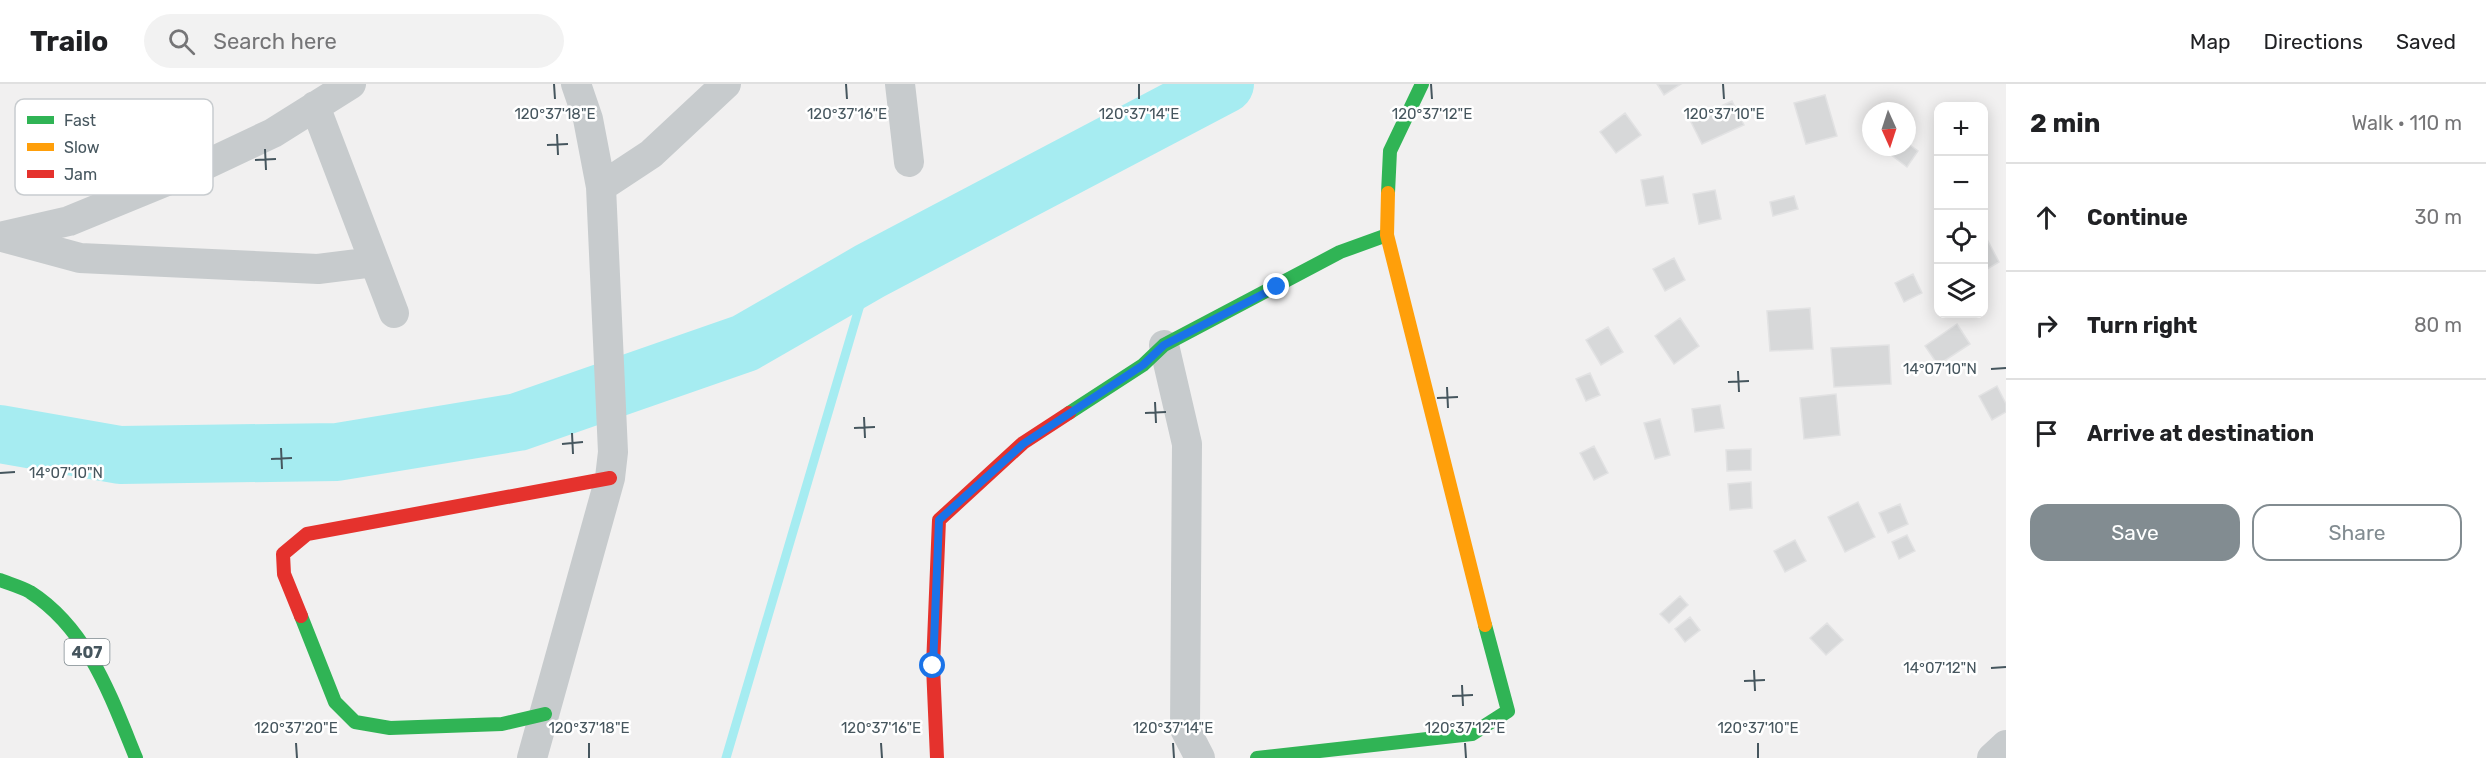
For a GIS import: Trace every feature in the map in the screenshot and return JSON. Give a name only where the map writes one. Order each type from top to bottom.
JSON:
[{"type":"street","points":[[213,161],[273,133],[351,84]]},
{"type":"street","points":[[532,758],[611,465],[609,350],[601,187],[588,119],[576,84]]},
{"type":"street","points":[[601,187],[651,154],[726,84]]},
{"type":"street","points":[[900,84],[909,162]]},
{"type":"street","points":[[1257,758],[1472,734],[1508,711],[1387,235],[1390,152],[1422,84]]},
{"type":"street","points":[[315,106],[394,313]]},
{"type":"street","points":[[1,237],[69,221],[132,195]]},
{"type":"street","points":[[937,758],[933,666],[939,520],[1023,444],[1143,365],[1164,345],[1340,252],[1387,235]]},
{"type":"street","points":[[1,237],[80,258],[318,268],[374,262]]},
{"type":"street","points":[[1164,345],[1187,444],[1185,729],[1200,758]]},
{"type":"street","points":[[545,714],[502,724],[390,728],[355,722],[335,702],[284,574],[283,554],[306,534],[611,465]]},
{"type":"street","name":"407","points":[[0,580],[45,601],[73,628],[105,685],[136,758]]},
{"type":"street","points":[[1992,758],[2006,745]]},
{"type":"building","points":[[1657,84],[1681,84],[1664,95]]},
{"type":"building","points":[[1825,95],[1837,136],[1806,144],[1794,103]]},
{"type":"building","points":[[1732,101],[1744,125],[1702,144],[1690,120]]},
{"type":"building","points":[[1625,113],[1641,135],[1616,153],[1600,132]]},
{"type":"building","points":[[1893,156],[1915,156],[1907,167]]},
{"type":"building","points":[[1663,176],[1668,203],[1646,206],[1641,180]]},
{"type":"building","points":[[1715,190],[1721,219],[1699,224],[1693,194]]},
{"type":"building","points":[[1794,196],[1798,209],[1773,216],[1770,202]]},
{"type":"building","points":[[1988,241],[1999,262],[1988,269]]},
{"type":"building","points":[[1674,258],[1685,280],[1665,291],[1653,269]]},
{"type":"building","points":[[1913,274],[1922,293],[1904,302],[1895,283]]},
{"type":"building","points":[[1810,308],[1813,349],[1770,351],[1767,311]]},
{"type":"building","points":[[1680,318],[1699,346],[1674,364],[1655,336]]},
{"type":"building","points":[[1957,324],[1970,344],[1938,365],[1925,346]]},
{"type":"building","points":[[1608,327],[1623,352],[1601,365],[1586,340]]},
{"type":"building","points":[[1889,345],[1891,384],[1834,387],[1831,348]]},
{"type":"building","points":[[1590,373],[1600,395],[1586,401],[1576,379]]},
{"type":"building","points":[[1997,386],[2006,404],[2006,412],[1992,420],[1979,396]]},
{"type":"building","points":[[1836,394],[1840,435],[1804,439],[1800,398]]},
{"type":"building","points":[[1720,405],[1724,428],[1695,432],[1692,409]]},
{"type":"building","points":[[1660,419],[1670,455],[1655,459],[1644,423]]},
{"type":"building","points":[[1594,446],[1608,473],[1594,480],[1580,453]]},
{"type":"building","points":[[1751,449],[1751,470],[1727,471],[1726,450]]},
{"type":"building","points":[[1751,482],[1752,508],[1730,510],[1728,484]]},
{"type":"building","points":[[1858,502],[1875,537],[1845,552],[1828,517]]},
{"type":"building","points":[[1900,504],[1908,524],[1888,533],[1879,513]]},
{"type":"building","points":[[1907,535],[1915,551],[1899,559],[1892,542]]},
{"type":"building","points":[[1795,540],[1806,561],[1785,572],[1774,551]]},
{"type":"building","points":[[1680,596],[1688,605],[1669,623],[1660,614]]},
{"type":"building","points":[[1690,617],[1700,630],[1685,642],[1675,629]]},
{"type":"building","points":[[1827,623],[1843,640],[1826,655],[1810,638]]},
{"type":"waterway","points":[[0,434],[120,455],[337,452],[518,422],[745,343],[870,271],[1225,84]]},
{"type":"waterway","points":[[726,758],[870,271]]},
{"type":"traffic: fast","points":[[1388,193],[1390,151],[1422,84]]},
{"type":"traffic: fast","points":[[1069,413],[1143,365],[1164,345],[1340,252],[1387,235]]},
{"type":"traffic: fast","points":[[0,580],[30,592],[68,625],[107,688],[136,758]]},
{"type":"traffic: fast","points":[[301,616],[335,702],[355,722],[390,728],[502,724],[545,714]]},
{"type":"traffic: fast","points":[[1257,758],[1472,734],[1508,711],[1485,625]]},
{"type":"traffic: slow","points":[[1388,193],[1387,235],[1485,625]]},
{"type":"traffic: jam","points":[[937,758],[933,666],[939,520],[1023,443],[1069,413]]},
{"type":"traffic: jam","points":[[301,616],[284,574],[283,554],[307,534],[610,478]]},
{"type":"route","points":[[933,666],[939,520],[1023,444],[1143,365],[1164,345],[1277,287]]}]
